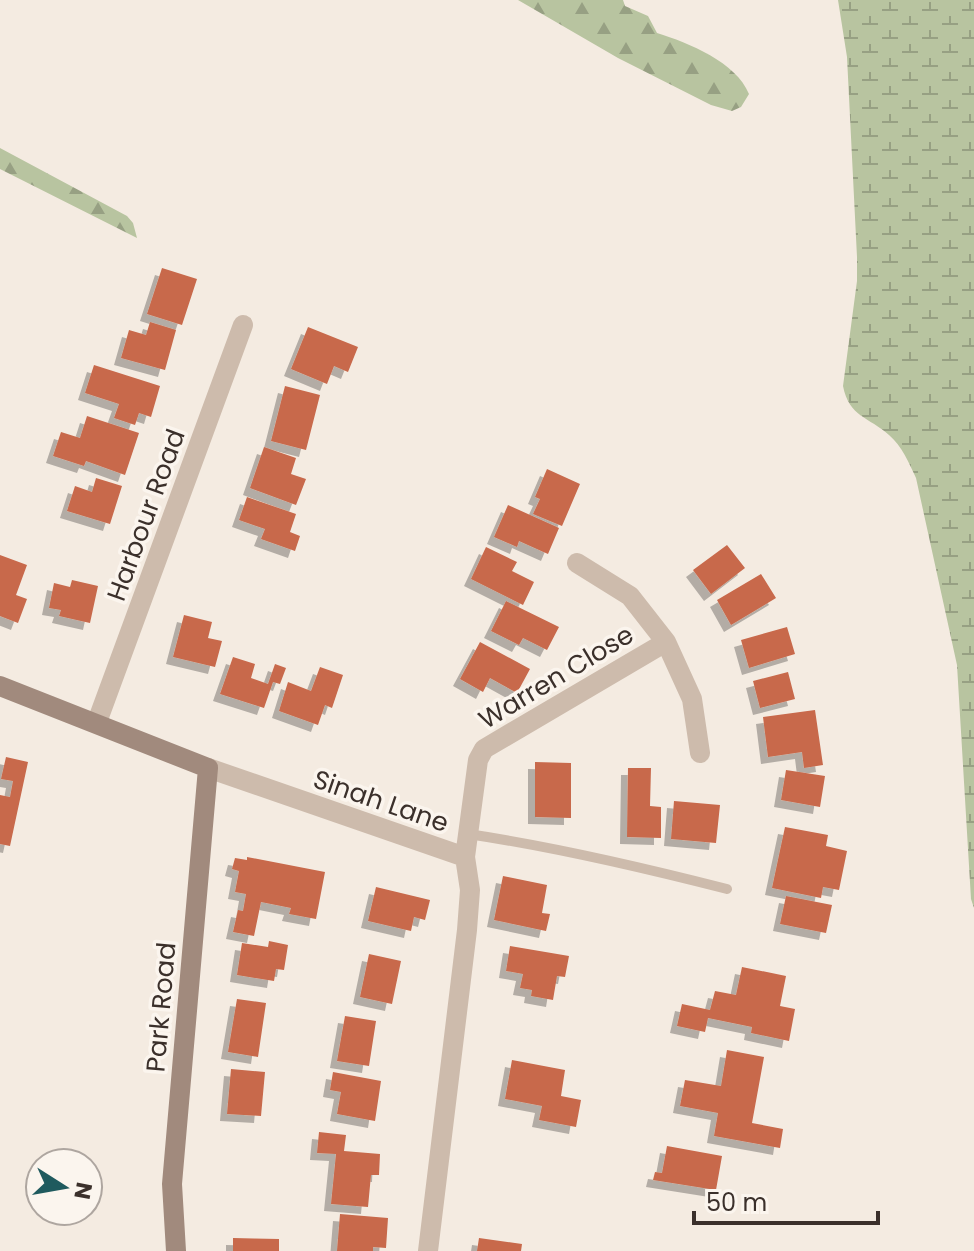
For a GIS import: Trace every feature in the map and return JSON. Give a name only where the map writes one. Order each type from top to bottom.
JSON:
[{"type":"street","name":"Harbour Road","points":[[97,722],[243,325]]},
{"type":"street","name":"Warren Close","points":[[577,563],[630,596],[666,642],[692,699],[700,753]]},
{"type":"street","name":"Warren Close","points":[[465,857],[478,760],[484,749],[666,642]]},
{"type":"street","name":"Sinah Lane","points":[[0,686],[208,768],[465,857],[470,890],[467,930],[428,1251]]},
{"type":"street","name":"Park Road","points":[[176,1251],[172,1184],[208,768]]},
{"type":"lane","points":[[468,834],[572,852],[727,889]]},
{"type":"green space","points":[[518,0],[623,0],[625,6],[648,16],[657,33],[697,48],[723,63],[734,72],[749,94],[741,107],[732,111],[711,105],[618,58]]},
{"type":"green space","points":[[838,0],[974,0],[974,908],[957,665],[916,478],[898,444],[855,410],[843,386],[857,281],[857,257],[847,57]]},
{"type":"green space","points":[[0,148],[127,216],[133,223],[137,238],[0,169]]},
{"type":"building","points":[[162,268],[197,279],[182,325],[147,314]]},
{"type":"building","points":[[150,322],[176,330],[165,370],[121,358],[129,330],[146,335]]},
{"type":"building","points":[[308,327],[358,347],[348,372],[334,366],[327,384],[291,369]]},
{"type":"building","points":[[94,365],[160,386],[151,417],[139,413],[135,425],[114,418],[119,404],[85,393]]},
{"type":"building","points":[[285,386],[320,395],[306,450],[271,441]]},
{"type":"building","points":[[87,416],[139,433],[125,475],[86,461],[84,466],[53,456],[61,432],[80,438]]},
{"type":"building","points":[[264,447],[296,458],[291,474],[306,479],[296,505],[250,488]]},
{"type":"building","points":[[547,469],[580,484],[562,526],[533,514],[540,499],[535,497]]},
{"type":"building","points":[[96,478],[122,486],[110,524],[67,511],[75,486],[92,492]]},
{"type":"building","points":[[247,497],[296,514],[290,532],[300,536],[295,551],[261,539],[265,529],[239,520]]},
{"type":"building","points":[[508,505],[559,528],[548,554],[519,541],[517,547],[494,537]]},
{"type":"building","points":[[727,545],[745,568],[711,594],[693,570]]},
{"type":"building","points":[[486,547],[517,562],[512,571],[534,582],[523,605],[471,579]]},
{"type":"building","points":[[0,555],[27,565],[16,595],[27,599],[18,623],[0,616]]},
{"type":"building","points":[[761,574],[776,598],[731,625],[717,600]]},
{"type":"building","points":[[72,580],[98,586],[90,623],[59,616],[61,610],[49,608],[54,583],[70,587]]},
{"type":"building","points":[[506,601],[559,627],[547,650],[523,638],[519,645],[491,631]]},
{"type":"building","points":[[184,615],[212,622],[208,638],[222,641],[215,667],[173,657]]},
{"type":"building","points":[[787,627],[795,654],[749,668],[741,640]]},
{"type":"building","points":[[480,642],[530,669],[517,693],[490,678],[483,692],[460,679]]},
{"type":"building","points":[[233,657],[255,664],[251,678],[268,684],[275,664],[286,668],[280,684],[273,682],[264,708],[220,694]]},
{"type":"building","points":[[320,667],[343,675],[332,708],[325,705],[318,725],[279,711],[288,682],[311,691]]},
{"type":"building","points":[[788,672],[795,699],[760,708],[753,681]]},
{"type":"building","points":[[815,710],[823,765],[804,768],[802,752],[768,757],[763,717]]},
{"type":"building","points":[[6,757],[28,762],[10,846],[0,844],[0,795],[10,797],[13,781],[1,779]]},
{"type":"building","points":[[535,762],[571,763],[571,818],[535,817]]},
{"type":"building","points":[[628,768],[651,768],[650,806],[661,807],[661,838],[627,837]]},
{"type":"building","points":[[786,770],[825,776],[820,807],[781,800]]},
{"type":"building","points":[[674,801],[720,805],[716,843],[671,839]]},
{"type":"building","points":[[785,827],[828,835],[826,846],[847,851],[839,890],[823,887],[821,898],[772,888]]},
{"type":"building","points":[[247,857],[325,872],[316,919],[289,914],[291,908],[261,902],[254,936],[233,932],[238,910],[243,911],[246,894],[235,892],[239,871],[232,869],[235,858],[247,860]]},
{"type":"building","points":[[503,876],[547,885],[542,913],[550,914],[546,931],[494,920]]},
{"type":"building","points":[[376,887],[430,900],[425,920],[414,917],[411,931],[368,921]]},
{"type":"building","points":[[786,896],[832,905],[826,933],[780,924]]},
{"type":"building","points":[[269,941],[288,945],[284,970],[276,969],[274,981],[237,975],[242,943],[268,947]]},
{"type":"building","points":[[510,946],[569,956],[565,977],[557,976],[553,1000],[531,996],[532,990],[520,988],[523,974],[506,971]]},
{"type":"building","points":[[369,954],[401,961],[392,1004],[360,997]]},
{"type":"building","points":[[742,967],[786,976],[780,1006],[795,1009],[789,1041],[751,1033],[752,1027],[708,1018],[705,1032],[677,1026],[682,1004],[710,1010],[715,991],[736,995]]},
{"type":"building","points":[[237,999],[266,1003],[258,1057],[228,1052]]},
{"type":"building","points":[[345,1016],[376,1021],[369,1066],[337,1061]]},
{"type":"building","points":[[727,1050],[764,1057],[752,1123],[783,1129],[780,1148],[714,1136],[718,1113],[680,1106],[685,1080],[721,1086]]},
{"type":"building","points":[[512,1060],[565,1070],[561,1096],[581,1100],[576,1127],[539,1120],[542,1106],[505,1099]]},
{"type":"building","points":[[231,1069],[265,1072],[261,1116],[227,1114]]},
{"type":"building","points":[[333,1072],[381,1081],[375,1121],[337,1114],[341,1092],[330,1090]]},
{"type":"building","points":[[319,1132],[346,1135],[344,1151],[380,1154],[379,1175],[371,1175],[368,1207],[331,1204],[336,1154],[317,1153]]},
{"type":"building","points":[[667,1146],[722,1156],[716,1190],[653,1180],[655,1172],[662,1173]]},
{"type":"building","points":[[340,1214],[388,1218],[386,1248],[337,1251]]},
{"type":"building","points":[[233,1238],[279,1239],[279,1251],[233,1251]]},
{"type":"building","points":[[479,1238],[522,1244],[521,1251],[477,1251]]}]
